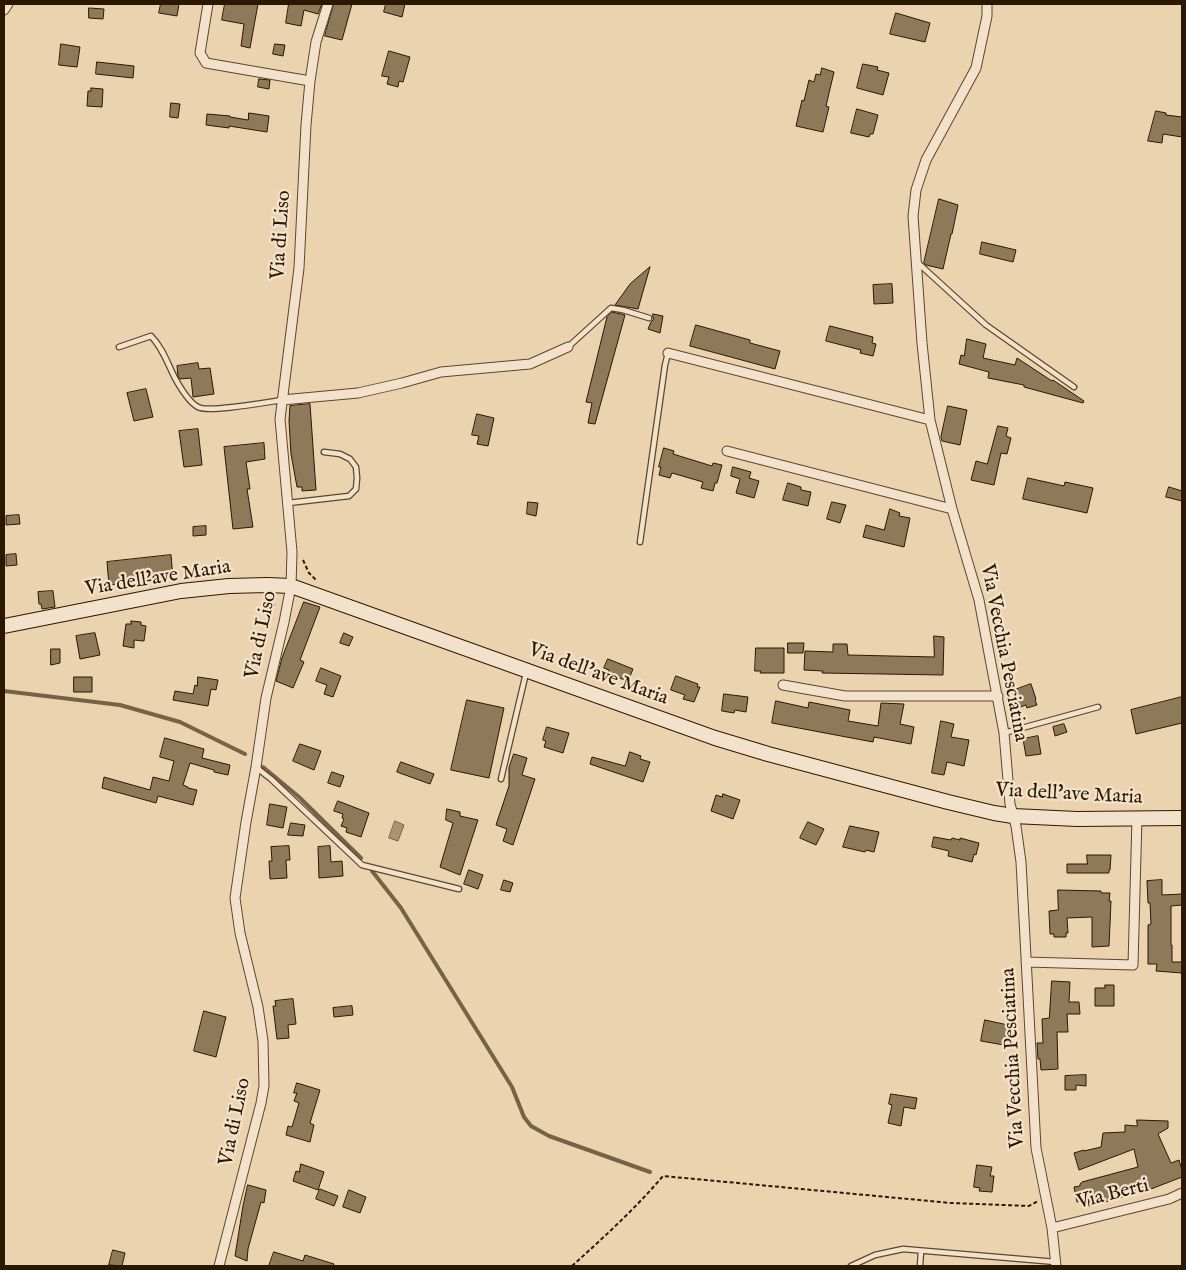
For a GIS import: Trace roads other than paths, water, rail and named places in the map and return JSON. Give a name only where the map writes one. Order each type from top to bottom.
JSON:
[{"type":"street","points":[[4,10],[8,4]]},
{"type":"street","points":[[208,4],[200,53],[206,63],[310,81]]},
{"type":"street","name":"Via di Liso","points":[[219,1266],[264,1086],[263,1041],[258,1007],[240,933],[235,898],[266,698],[291,586],[292,552],[280,419],[299,268],[310,81],[316,42],[328,4]]},
{"type":"street","name":"Via Vecchia Pesciatina","points":[[986,4],[987,16],[976,68],[926,160],[916,190],[913,216],[922,343],[930,420],[952,509],[979,600],[1004,733],[1010,804],[1016,826],[1021,862],[1036,1148],[1052,1228],[1056,1264]]},
{"type":"street","points":[[282,400],[358,393],[441,372],[530,364],[568,347]]},
{"type":"street","points":[[668,353],[930,420]]},
{"type":"street","points":[[727,451],[952,509]]},
{"type":"street","name":"Via dell'ave Maria","points":[[4,626],[181,591],[267,584],[291,586],[715,738],[948,802],[1013,816],[1077,819],[1182,818]]},
{"type":"street","points":[[783,686],[845,696],[998,696]]},
{"type":"street","points":[[1026,962],[1133,965],[1137,818]]},
{"type":"street","name":"Via Berti","points":[[1052,1228],[1169,1199],[1182,1193]]},
{"type":"lane","points":[[917,262],[986,325],[1074,387]]},
{"type":"lane","points":[[568,347],[611,308],[649,318]]},
{"type":"lane","points":[[119,347],[151,336],[158,344],[177,383],[198,408],[210,410],[282,400]]},
{"type":"lane","points":[[640,542],[668,353]]},
{"type":"lane","points":[[288,503],[349,496],[356,489],[356,467],[350,459],[340,454],[324,452]]},
{"type":"lane","points":[[501,778],[526,671]]},
{"type":"lane","points":[[1004,733],[1098,707]]},
{"type":"lane","points":[[256,767],[362,865],[459,889]]},
{"type":"lane","points":[[851,1266],[875,1255],[903,1249],[1056,1264]]},
{"type":"lane","points":[[920,1266],[921,1251]]},
{"type":"waterway","points":[[4,691],[120,705],[180,722],[245,754]]},
{"type":"waterway","points":[[263,767],[299,797],[361,858]]},
{"type":"waterway","points":[[372,871],[401,908],[512,1087],[524,1117],[531,1126],[549,1136],[650,1172]]}]
